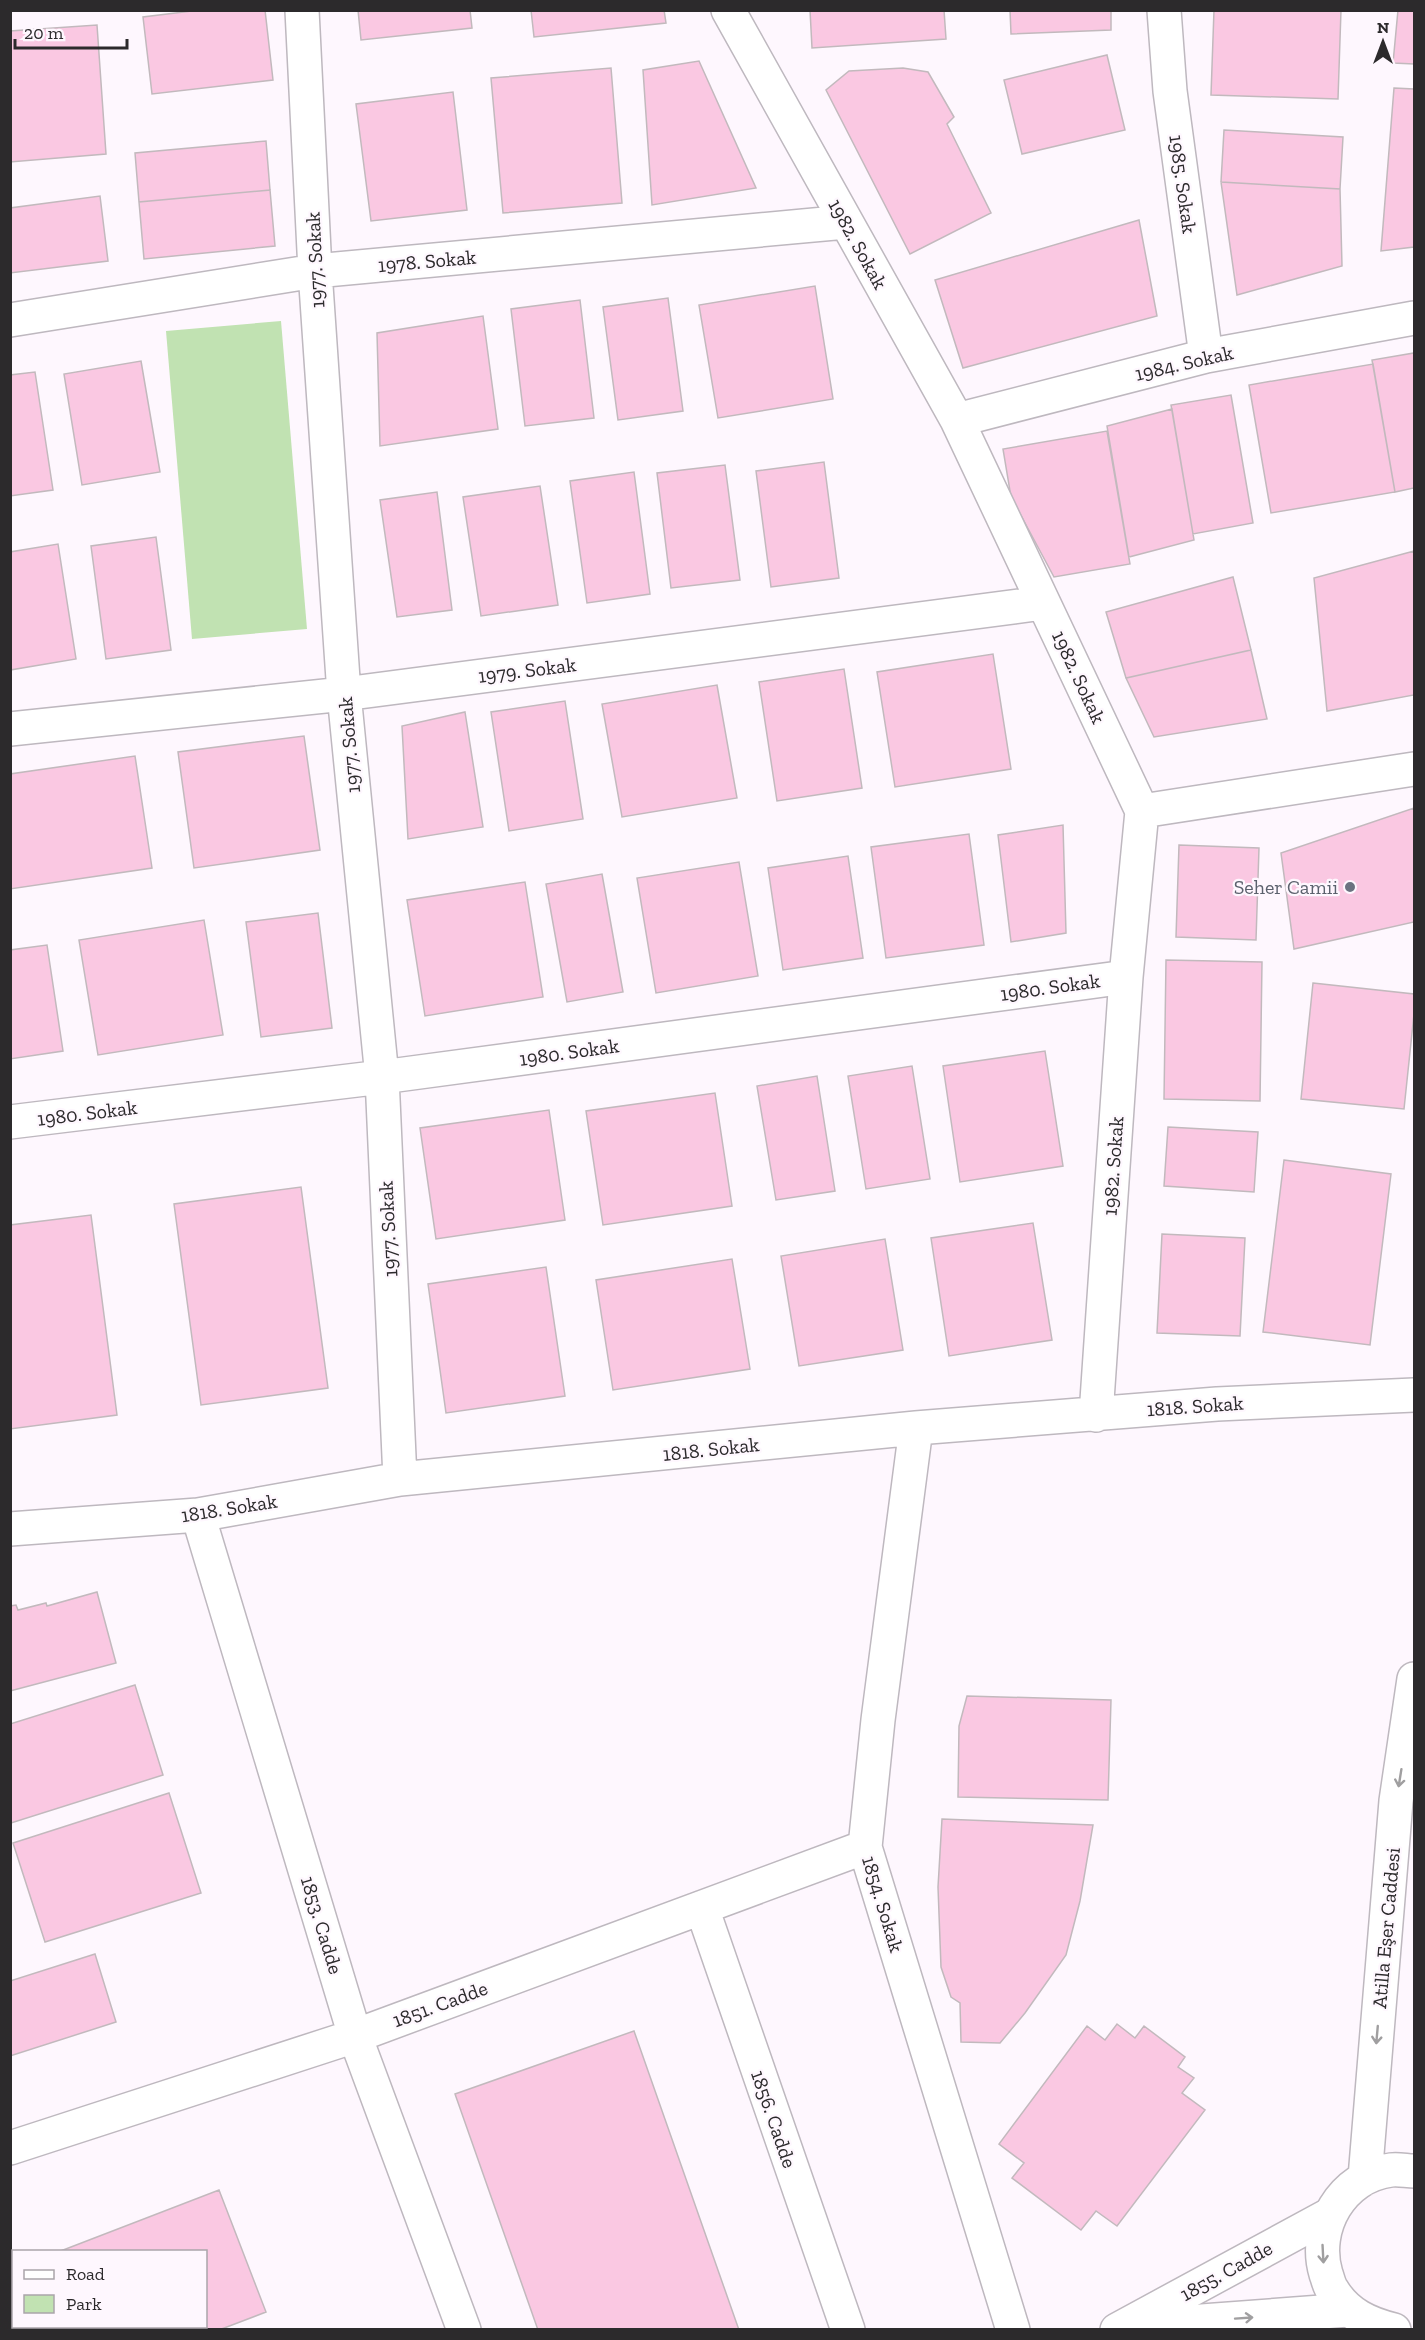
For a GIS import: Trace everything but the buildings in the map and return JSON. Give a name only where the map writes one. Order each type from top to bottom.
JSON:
[{"type":"street","name":"1977. Sokak","points":[[302,10],[315,271],[344,694],[382,1077],[400,1479]]},
{"type":"street","name":"1982. Sokak","points":[[728,10],[957,420],[1142,811],[1126,977],[1096,1415]]},
{"type":"street","name":"1985. Sokak","points":[[1164,10],[1170,91],[1206,356]]},
{"type":"street","name":"1978. Sokak","points":[[10,320],[315,271],[846,222]]},
{"type":"street","name":"1984. Sokak","points":[[957,420],[1206,356],[1414,318]]},
{"type":"street","name":"1979. Sokak","points":[[10,729],[344,694],[1043,603]]},
{"type":"street","points":[[1142,811],[1414,769]]},
{"type":"street","name":"1980. Sokak","points":[[10,1122],[382,1077],[1126,977]]},
{"type":"street","name":"1818. Sokak","points":[[10,1529],[198,1515],[400,1479],[916,1428],[1217,1404],[1414,1395]]},
{"type":"street","name":"1854. Sokak","points":[[916,1428],[878,1720],[865,1847],[1013,2330]]},
{"type":"street","name":"1853. Cadde","points":[[198,1515],[355,2036],[464,2330]]},
{"type":"street","name":"Atilla Eşer Caddesi","points":[[1365,2178],[1396,1802],[1414,1679]]},
{"type":"street","name":"1851. Cadde","points":[[10,2148],[355,2036],[865,1847]]},
{"type":"street","name":"1856. Cadde","points":[[702,1908],[848,2330]]},
{"type":"street","points":[[1397,2329],[1370,2324],[1348,2310],[1332,2290],[1323,2262],[1322,2240],[1329,2215],[1344,2194],[1365,2178],[1391,2170],[1414,2171]]},
{"type":"street","name":"1855. Cadde","points":[[1120,2328],[1329,2215]]},
{"type":"street","name":"1855. Cadde","points":[[1120,2328],[1348,2310]]},
{"type":"green space","points":[[281,321],[307,629],[192,639],[166,331]]},
{"type":"place","name":"Seher Camii","points":[[1350,887]]}]
